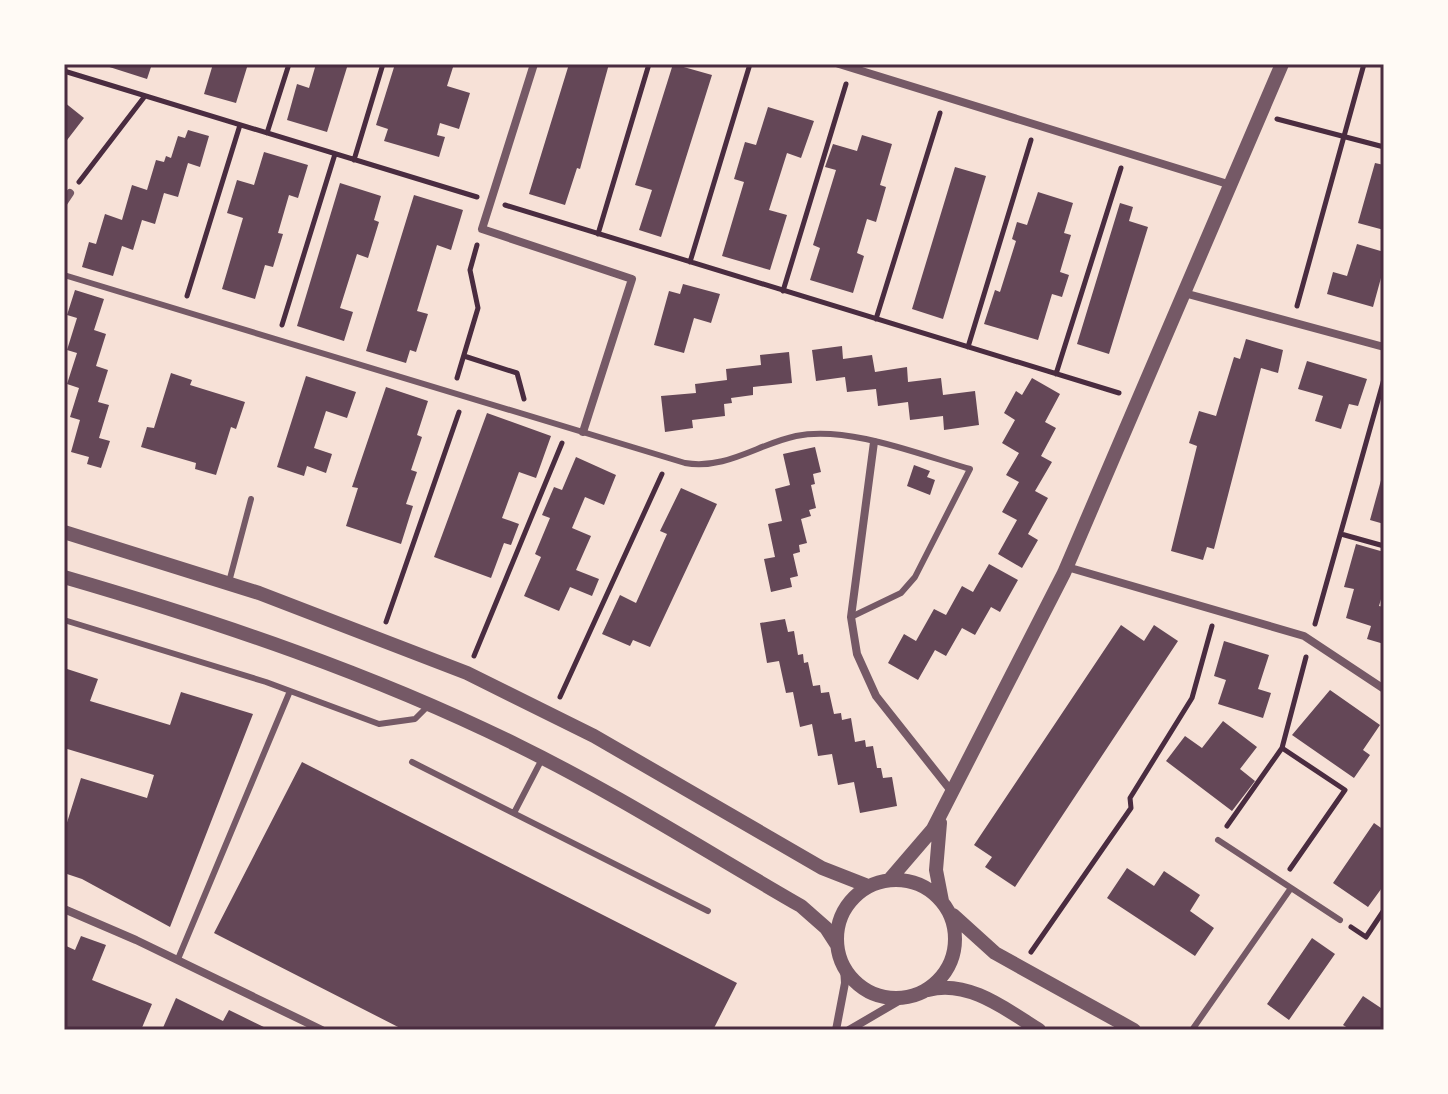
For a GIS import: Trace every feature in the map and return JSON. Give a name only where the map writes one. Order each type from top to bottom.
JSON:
[{"type":"street","points":[[534,64],[482,229],[632,279],[583,432]]},
{"type":"street","points":[[839,64],[1231,185]]},
{"type":"street","points":[[837,945],[844,910],[868,886],[890,879],[916,852],[945,807],[1067,567],[1282,64]]},
{"type":"street","points":[[64,202],[70,193]]},
{"type":"street","points":[[1184,293],[1384,347]]},
{"type":"street","points":[[874,442],[851,617],[857,654],[876,696],[952,792]]},
{"type":"street","points":[[64,532],[229,582],[467,673],[552,714],[822,868],[868,886]]},
{"type":"street","points":[[1067,567],[1310,639],[1384,689]]},
{"type":"street","points":[[64,577],[230,629],[430,704],[542,758],[801,906],[826,928],[837,945],[844,967],[845,983],[836,1030]]},
{"type":"street","points":[[924,992],[942,977],[953,957],[956,933],[946,906],[936,849],[945,807]]},
{"type":"street","points":[[890,879],[925,886],[995,953],[1134,1030]]},
{"type":"street","points":[[64,909],[178,959],[322,1030]]},
{"type":"street","points":[[844,967],[868,991],[902,999]]},
{"type":"street","points":[[849,1030],[902,999],[945,988],[975,994],[1039,1030]]},
{"type":"lane","points":[[64,275],[669,458],[710,465],[795,436],[816,433],[874,442],[970,469],[908,585],[883,605],[851,617]]},
{"type":"lane","points":[[229,582],[251,499]]},
{"type":"lane","points":[[64,620],[290,691],[379,724],[415,719],[430,704]]},
{"type":"lane","points":[[178,959],[290,691]]},
{"type":"lane","points":[[514,813],[542,758]]},
{"type":"lane","points":[[412,762],[708,911]]},
{"type":"lane","points":[[1218,840],[1340,920]]},
{"type":"lane","points":[[1192,1030],[1291,888]]},
{"type":"path","points":[[77,75],[81,64]]},
{"type":"path","points":[[267,133],[289,64]]},
{"type":"path","points":[[354,160],[383,64]]},
{"type":"path","points":[[598,234],[649,64]]},
{"type":"path","points":[[689,262],[750,64]]},
{"type":"path","points":[[1292,322],[1364,64]]},
{"type":"path","points":[[783,291],[851,68]]},
{"type":"path","points":[[64,71],[1140,398]]},
{"type":"path","points":[[70,193],[145,96]]},
{"type":"path","points":[[876,319],[945,96]]},
{"type":"path","points":[[1261,114],[1384,147]]},
{"type":"path","points":[[968,347],[1036,124]]},
{"type":"path","points":[[182,310],[240,125]]},
{"type":"path","points":[[1056,374],[1126,152]]},
{"type":"path","points":[[277,339],[335,154]]},
{"type":"path","points":[[453,392],[478,308],[470,270],[482,229]]},
{"type":"path","points":[[464,356],[517,373],[527,415]]},
{"type":"path","points":[[1218,840],[1282,748],[1384,379]]},
{"type":"path","points":[[380,638],[465,396]]},
{"type":"path","points":[[467,673],[568,427]]},
{"type":"path","points":[[552,714],[669,458]]},
{"type":"path","points":[[1341,534],[1384,546]]},
{"type":"path","points":[[1020,967],[1131,808],[1130,798],[1192,698],[1217,610]]},
{"type":"path","points":[[1281,881],[1345,790],[1282,748]]},
{"type":"path","points":[[1340,920],[1366,937],[1384,910]]},
{"type":"building","points":[[100,64],[152,64],[147,79]]},
{"type":"building","points":[[213,64],[248,64],[236,103],[204,94]]},
{"type":"building","points":[[316,64],[348,64],[327,132],[287,120],[297,84],[309,88]]},
{"type":"building","points":[[395,64],[454,64],[447,86],[470,93],[459,129],[440,123],[437,135],[445,137],[439,157],[384,141],[388,129],[376,125]]},
{"type":"building","points":[[569,64],[609,64],[580,169],[577,168],[565,205],[529,194]]},
{"type":"building","points":[[673,64],[712,75],[661,237],[639,230],[652,190],[635,185]]},
{"type":"building","points":[[64,102],[84,118],[64,144]]},
{"type":"building","points":[[768,107],[814,121],[801,158],[787,153],[769,210],[787,215],[770,270],[722,256],[744,182],[734,179],[745,142],[756,145]]},
{"type":"building","points":[[188,130],[209,136],[200,167],[188,163],[178,197],[164,193],[155,224],[142,220],[133,250],[122,246],[113,276],[82,267],[89,242],[96,244],[105,214],[122,220],[132,185],[147,190],[156,160],[164,162],[166,156],[171,158],[178,136],[185,138]]},
{"type":"building","points":[[862,135],[892,144],[880,185],[886,187],[876,222],[867,219],[857,253],[864,256],[853,293],[810,280],[820,248],[813,245],[836,170],[825,167],[833,144],[857,151]]},
{"type":"building","points":[[264,152],[308,165],[298,198],[289,195],[278,233],[283,234],[273,267],[265,265],[255,299],[222,289],[243,218],[227,213],[237,180],[254,185]]},
{"type":"building","points":[[1375,163],[1384,165],[1384,230],[1358,223]]},
{"type":"building","points":[[955,167],[986,176],[943,319],[912,309]]},
{"type":"building","points":[[340,183],[381,196],[374,220],[379,222],[368,258],[357,254],[340,308],[353,312],[344,341],[297,326]]},
{"type":"building","points":[[1038,192],[1073,203],[1064,233],[1071,235],[1060,272],[1069,275],[1062,297],[1052,294],[1038,340],[984,324],[995,290],[1000,292],[1016,241],[1012,239],[1017,222],[1027,225]]},
{"type":"building","points":[[414,195],[463,210],[451,250],[437,245],[417,311],[428,314],[416,352],[410,350],[406,363],[366,351]]},
{"type":"building","points":[[1120,203],[1133,207],[1129,221],[1148,227],[1109,354],[1077,344]]},
{"type":"building","points":[[1357,244],[1384,252],[1384,267],[1373,307],[1327,294],[1333,272],[1347,276]]},
{"type":"building","points":[[683,284],[720,294],[711,323],[694,318],[684,353],[654,345],[669,291],[680,294]]},
{"type":"building","points":[[75,290],[104,299],[94,330],[106,334],[96,366],[108,370],[98,402],[109,405],[99,438],[110,441],[101,468],[87,464],[89,457],[71,452],[80,420],[70,417],[79,388],[67,384],[77,353],[67,350],[77,318],[67,315]]},
{"type":"building","points":[[1246,339],[1283,350],[1278,373],[1261,368],[1214,549],[1207,547],[1203,560],[1171,551],[1197,446],[1189,443],[1199,411],[1216,416],[1234,357],[1240,359]]},
{"type":"building","points":[[842,346],[843,359],[872,355],[875,372],[907,367],[908,382],[941,378],[943,395],[975,391],[979,425],[944,430],[943,416],[910,420],[908,402],[878,406],[876,389],[847,392],[845,377],[816,381],[812,350]]},
{"type":"building","points":[[789,352],[792,383],[753,387],[753,395],[731,398],[732,403],[724,404],[725,416],[692,420],[693,428],[665,432],[661,396],[696,393],[695,384],[727,380],[726,369],[761,365],[760,355]]},
{"type":"building","points":[[1307,361],[1367,379],[1358,406],[1349,404],[1341,429],[1315,421],[1323,396],[1298,389]]},
{"type":"building","points":[[171,373],[192,380],[190,385],[245,402],[236,429],[231,427],[216,475],[195,469],[196,463],[141,447],[147,427],[154,428]]},
{"type":"building","points":[[306,376],[356,392],[347,418],[326,411],[314,448],[332,454],[326,473],[307,466],[304,476],[277,467]]},
{"type":"building","points":[[1032,378],[1060,394],[1045,422],[1056,428],[1041,456],[1052,462],[1035,491],[1048,498],[1028,534],[1038,540],[1022,568],[998,554],[1017,520],[1002,512],[1019,482],[1006,475],[1019,453],[1002,443],[1015,420],[1004,413],[1016,391],[1022,395]]},
{"type":"building","points":[[386,387],[428,401],[417,435],[422,437],[411,470],[417,472],[406,504],[413,506],[401,544],[346,526],[358,488],[352,487]]},
{"type":"building","points":[[487,413],[551,436],[536,478],[519,472],[502,518],[519,524],[511,545],[504,543],[491,578],[434,557]]},
{"type":"building","points":[[815,447],[821,472],[813,474],[815,484],[811,485],[816,508],[809,510],[811,516],[801,519],[807,543],[799,545],[800,552],[793,554],[798,576],[790,578],[792,587],[771,592],[764,559],[775,557],[768,524],[782,521],[775,489],[790,485],[783,454]]},
{"type":"building","points":[[576,457],[616,475],[604,505],[585,497],[572,528],[591,536],[576,570],[599,579],[592,596],[570,587],[559,611],[524,596],[541,557],[535,554],[550,518],[542,515],[554,487],[562,490]]},
{"type":"building","points":[[914,465],[930,471],[927,477],[935,480],[930,495],[907,486]]},
{"type":"building","points":[[1384,473],[1384,524],[1370,520]]},
{"type":"building","points":[[681,488],[717,504],[650,647],[633,640],[630,646],[602,634],[620,595],[636,603],[667,534],[660,531]]},
{"type":"building","points":[[1356,544],[1384,552],[1384,589],[1379,606],[1384,607],[1384,644],[1367,639],[1371,626],[1346,618],[1354,589],[1344,587]]},
{"type":"building","points":[[989,564],[1018,580],[1000,612],[991,607],[975,635],[962,628],[946,656],[935,650],[918,680],[888,663],[904,634],[916,641],[934,609],[946,615],[962,586],[973,592]]},
{"type":"building","points":[[785,619],[788,632],[794,631],[798,655],[803,654],[804,663],[808,662],[813,686],[820,685],[821,693],[829,692],[834,714],[841,713],[842,720],[851,718],[855,742],[865,740],[866,747],[873,746],[877,768],[881,768],[883,778],[892,777],[897,806],[860,813],[854,782],[838,785],[832,754],[818,756],[812,724],[800,727],[793,692],[786,693],[779,661],[767,663],[760,623]]},
{"type":"building","points":[[1121,625],[1144,641],[1154,625],[1178,641],[1015,887],[985,867],[992,857],[974,845]]},
{"type":"building","points":[[1224,641],[1269,655],[1258,689],[1271,693],[1263,718],[1218,704],[1226,680],[1214,676]]},
{"type":"building","points":[[64,668],[98,679],[90,701],[170,725],[181,692],[253,714],[170,927],[82,879],[64,873],[64,832],[81,778],[147,798],[154,775],[64,748]]},
{"type":"building","points":[[1330,690],[1380,725],[1363,750],[1370,755],[1354,778],[1292,735]]},
{"type":"building","points":[[1223,721],[1257,747],[1240,769],[1255,781],[1232,811],[1166,761],[1185,736],[1202,748]]},
{"type":"building","points":[[302,762],[737,983],[713,1030],[404,1030],[214,933]]},
{"type":"building","points":[[1374,823],[1384,830],[1384,885],[1368,907],[1333,883]]},
{"type":"building","points":[[1127,868],[1154,886],[1164,871],[1200,895],[1190,911],[1214,928],[1195,956],[1107,898]]},
{"type":"building","points":[[81,936],[106,945],[92,980],[152,1004],[141,1030],[64,1030],[64,945],[75,950]]},
{"type":"building","points":[[1312,938],[1335,954],[1289,1020],[1267,1004]]},
{"type":"building","points":[[1363,996],[1384,1010],[1384,1030],[1351,1030],[1343,1025]]},
{"type":"building","points":[[176,998],[223,1021],[229,1010],[270,1030],[162,1030]]}]
